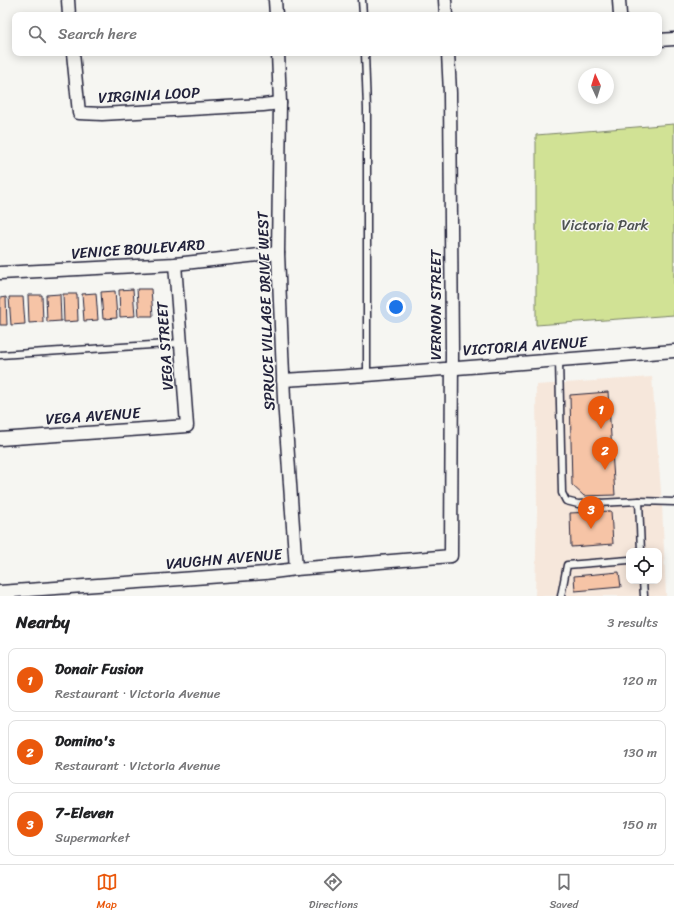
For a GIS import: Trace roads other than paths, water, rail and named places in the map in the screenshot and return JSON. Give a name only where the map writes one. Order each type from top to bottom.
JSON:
[{"type":"street","points":[[68,0],[69,12]]},
{"type":"street","points":[[275,0],[276,12]]},
{"type":"street","points":[[445,0],[446,12]]},
{"type":"street","points":[[619,0],[620,12]]},
{"type":"street","points":[[662,40],[674,39]]},
{"type":"street","name":"VIRGINIA LOOP","points":[[73,56],[79,113],[102,114],[280,103]]},
{"type":"street","name":"SPRUCE VILLAGE DRIVE WEST","points":[[278,56],[280,103],[278,253],[283,380],[296,569]]},
{"type":"street","name":"VERNON STREET","points":[[448,56],[450,93],[452,368],[451,556]]},
{"type":"street","name":"VENICE BOULEVARD","points":[[0,273],[175,264],[278,253]]},
{"type":"street","name":"VEGA STREET","points":[[175,264],[187,426]]},
{"type":"street","name":"VICTORIA AVENUE","points":[[283,380],[367,375],[674,351]]},
{"type":"street","name":"VEGA AVENUE","points":[[0,438],[187,426]]},
{"type":"street","name":"VAUGHN AVENUE","points":[[0,592],[265,573],[451,556]]},
{"type":"lane","points":[[362,0],[363,12]]},
{"type":"lane","points":[[365,56],[367,109],[367,375]]},
{"type":"lane","points":[[0,355],[182,343]]},
{"type":"lane","points":[[559,360],[562,493],[566,501],[578,504],[639,501],[674,502]]},
{"type":"lane","points":[[639,501],[641,548]]},
{"type":"lane","points":[[561,596],[567,565],[626,560]]},
{"type":"lane","points":[[643,584],[644,596]]},
{"type":"place","name":"Donair Fusion","points":[[601,429]]},
{"type":"place","name":"Domino's","points":[[605,470]]},
{"type":"place","name":"7-Eleven","points":[[591,529]]},
{"type":"park label","name":"Victoria Park","points":[[605,225]]}]
